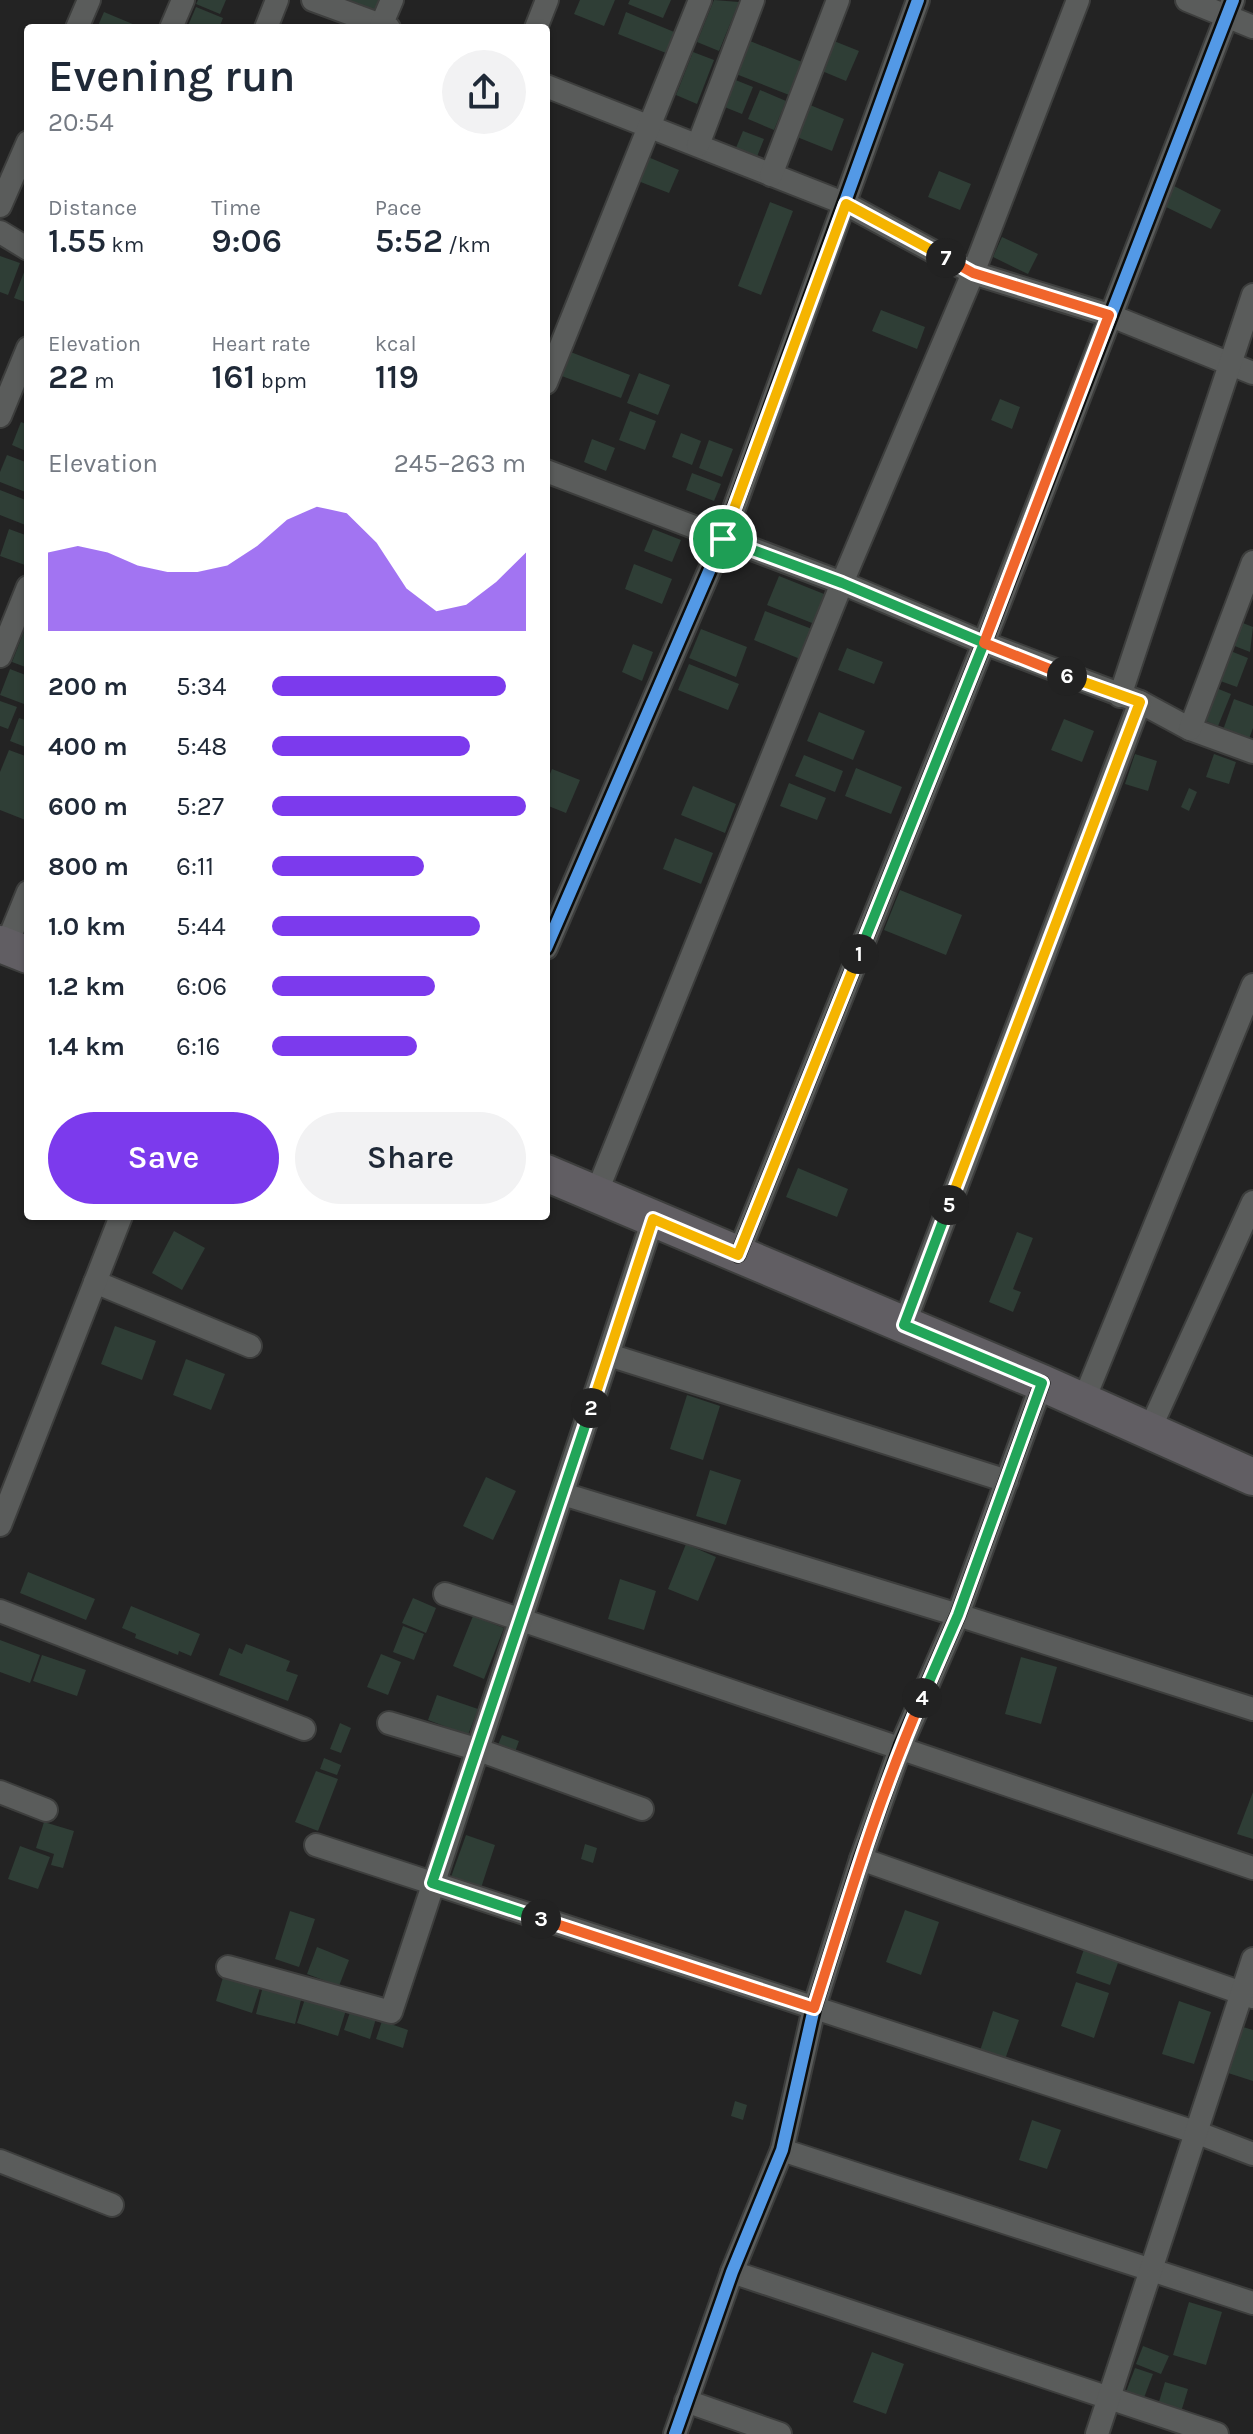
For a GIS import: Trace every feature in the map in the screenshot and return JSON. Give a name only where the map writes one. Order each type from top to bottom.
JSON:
[{"type":"main road","points":[[550,1175],[1042,1383],[1253,1477]]},
{"type":"street","points":[[79,24],[89,0]]},
{"type":"street","points":[[173,24],[183,0]]},
{"type":"street","points":[[268,24],[277,0]]},
{"type":"street","points":[[313,0],[375,24]]},
{"type":"street","points":[[384,24],[392,0]]},
{"type":"street","points":[[538,24],[547,0]]},
{"type":"street","points":[[550,373],[700,0]]},
{"type":"street","points":[[698,145],[753,0]]},
{"type":"street","points":[[771,175],[838,0]]},
{"type":"street","points":[[550,939],[723,539],[918,0]]},
{"type":"street","points":[[596,1194],[842,583],[973,273],[1078,0]]},
{"type":"street","points":[[1187,0],[1230,9],[1253,27]]},
{"type":"street","points":[[738,1255],[984,643],[1230,9]]},
{"type":"street","points":[[550,88],[846,204],[973,273],[1109,315],[1253,373]]},
{"type":"street","points":[[0,206],[24,151]]},
{"type":"street","points":[[0,232],[24,247]]},
{"type":"street","points":[[904,1325],[1130,699],[1229,363],[1253,295]]},
{"type":"street","points":[[0,416],[24,358]]},
{"type":"street","points":[[550,473],[842,583],[984,643],[1130,699],[1190,729],[1253,752]]},
{"type":"street","points":[[1190,729],[1253,562]]},
{"type":"street","points":[[0,656],[24,597]]},
{"type":"street","points":[[11,948],[24,905]]},
{"type":"street","points":[[1083,1402],[1253,985]]},
{"type":"street","points":[[1149,1431],[1253,1202]]},
{"type":"street","points":[[228,1967],[391,2012],[653,1219]]},
{"type":"street","points":[[0,1525],[119,1220]]},
{"type":"street","points":[[95,1282],[250,1346]]},
{"type":"street","points":[[609,1355],[1007,1481]]},
{"type":"street","points":[[675,2434],[732,2272],[782,2150],[814,2008],[861,1859],[901,1746],[958,1615],[1042,1383]]},
{"type":"street","points":[[563,1494],[1253,1709]]},
{"type":"street","points":[[445,1594],[901,1746],[1253,1868]]},
{"type":"street","points":[[0,1611],[304,1729]]},
{"type":"street","points":[[389,1723],[476,1749],[642,1809]]},
{"type":"street","points":[[0,1792],[46,1810]]},
{"type":"street","points":[[316,1845],[1198,2133],[1253,2154]]},
{"type":"street","points":[[861,1859],[1247,1995]]},
{"type":"street","points":[[1097,2434],[1247,1995],[1253,1959]]},
{"type":"street","points":[[782,2150],[1253,2303]]},
{"type":"street","points":[[0,2161],[112,2205]]},
{"type":"street","points":[[732,2272],[1217,2434]]},
{"type":"street","points":[[686,2401],[780,2434]]},
{"type":"building","points":[[198,0],[226,0],[220,14],[196,4]]},
{"type":"building","points":[[344,0],[381,0],[376,13]]},
{"type":"building","points":[[580,0],[615,0],[604,26],[574,14]]},
{"type":"building","points":[[630,0],[671,0],[663,18],[628,4]]},
{"type":"building","points":[[714,0],[739,2],[719,51],[697,42]]},
{"type":"building","points":[[196,7],[223,18],[221,24],[189,24]]},
{"type":"building","points":[[104,12],[133,24],[99,24]]},
{"type":"building","points":[[626,12],[679,34],[671,55],[618,34]]},
{"type":"building","points":[[750,41],[802,62],[789,95],[736,74]]},
{"type":"building","points":[[834,41],[859,51],[846,81],[822,71]]},
{"type":"building","points":[[693,52],[714,60],[697,104],[676,95]]},
{"type":"building","points":[[733,79],[753,87],[742,114],[722,106]]},
{"type":"building","points":[[760,90],[786,101],[774,130],[748,119]]},
{"type":"building","points":[[810,105],[844,119],[832,151],[797,137]]},
{"type":"building","points":[[743,131],[764,139],[754,164],[733,155]]},
{"type":"building","points":[[648,157],[679,170],[669,193],[638,181]]},
{"type":"building","points":[[939,171],[971,184],[960,210],[928,197]]},
{"type":"building","points":[[1174,186],[1221,210],[1211,229],[1164,206]]},
{"type":"building","points":[[770,202],[793,211],[761,295],[738,286]]},
{"type":"building","points":[[1002,237],[1038,254],[1028,274],[993,257]]},
{"type":"building","points":[[0,256],[20,263],[8,295],[0,292]]},
{"type":"building","points":[[24,272],[24,302],[14,298]]},
{"type":"building","points":[[881,310],[925,327],[917,349],[872,331]]},
{"type":"building","points":[[568,351],[630,375],[621,398],[559,375]]},
{"type":"building","points":[[639,373],[670,385],[658,415],[627,403]]},
{"type":"building","points":[[1000,399],[1020,407],[1012,429],[991,420]]},
{"type":"building","points":[[630,411],[656,421],[645,450],[619,440]]},
{"type":"building","points":[[21,422],[24,423],[24,450],[12,445]]},
{"type":"building","points":[[681,433],[701,441],[692,465],[672,457]]},
{"type":"building","points":[[592,439],[615,448],[606,471],[584,462]]},
{"type":"building","points":[[709,440],[733,449],[722,477],[699,468]]},
{"type":"building","points":[[7,455],[24,461],[24,491],[0,482],[0,472]]},
{"type":"building","points":[[692,473],[721,484],[714,501],[686,490]]},
{"type":"building","points":[[0,490],[24,499],[24,524],[0,515]]},
{"type":"building","points":[[9,529],[24,535],[24,565],[0,556]]},
{"type":"building","points":[[653,529],[681,540],[672,562],[644,551]]},
{"type":"building","points":[[634,564],[672,579],[662,604],[625,589]]},
{"type":"building","points":[[779,576],[829,596],[817,625],[767,605]]},
{"type":"building","points":[[765,611],[812,629],[800,659],[754,640]]},
{"type":"building","points":[[1235,620],[1253,627],[1250,652],[1227,643]]},
{"type":"building","points":[[701,629],[747,647],[736,677],[689,658]]},
{"type":"building","points":[[24,631],[24,666],[12,662]]},
{"type":"building","points":[[633,644],[653,652],[642,681],[622,672]]},
{"type":"building","points":[[847,648],[883,662],[874,684],[838,670]]},
{"type":"building","points":[[1223,648],[1248,658],[1237,687],[1212,678]]},
{"type":"building","points":[[689,664],[739,684],[728,710],[678,690]]},
{"type":"building","points":[[10,669],[24,674],[24,704],[0,695]]},
{"type":"building","points":[[1211,686],[1231,694],[1218,726],[1199,718]]},
{"type":"building","points":[[1234,699],[1253,706],[1253,728],[1249,739],[1223,730]]},
{"type":"building","points":[[0,701],[17,707],[8,729],[0,726]]},
{"type":"building","points":[[819,712],[865,731],[853,760],[807,741]]},
{"type":"building","points":[[19,718],[24,720],[24,746],[10,741]]},
{"type":"building","points":[[1064,719],[1094,731],[1082,762],[1051,750]]},
{"type":"building","points":[[9,750],[24,756],[24,819],[0,810],[0,772]]},
{"type":"building","points":[[1135,754],[1157,761],[1148,791],[1125,784]]},
{"type":"building","points":[[1214,754],[1236,762],[1229,784],[1206,777]]},
{"type":"building","points":[[804,755],[843,771],[835,792],[795,776]]},
{"type":"building","points":[[856,768],[902,787],[891,814],[845,796]]},
{"type":"building","points":[[552,769],[580,780],[566,813],[550,807]]},
{"type":"building","points":[[789,783],[826,798],[817,820],[780,806]]},
{"type":"building","points":[[693,786],[736,804],[725,833],[681,815]]},
{"type":"building","points":[[1189,788],[1197,792],[1189,811],[1181,807]]},
{"type":"building","points":[[675,838],[713,853],[701,884],[663,869]]},
{"type":"building","points":[[900,890],[962,915],[946,955],[884,930]]},
{"type":"building","points":[[798,1168],[848,1189],[837,1217],[786,1197]]},
{"type":"building","points":[[174,1231],[205,1248],[182,1290],[152,1273]]},
{"type":"building","points":[[1017,1232],[1033,1238],[1013,1289],[1021,1292],[1013,1312],[989,1302]]},
{"type":"building","points":[[115,1326],[156,1341],[142,1380],[101,1364]]},
{"type":"building","points":[[186,1359],[225,1374],[211,1410],[173,1395]]},
{"type":"building","points":[[687,1395],[720,1406],[703,1460],[670,1449]]},
{"type":"building","points":[[710,1470],[741,1480],[726,1525],[696,1516]]},
{"type":"building","points":[[486,1477],[516,1491],[493,1540],[463,1526]]},
{"type":"building","points":[[686,1544],[716,1557],[698,1601],[668,1589]]},
{"type":"building","points":[[28,1572],[95,1599],[86,1620],[20,1593]]},
{"type":"building","points":[[620,1579],[656,1591],[644,1630],[608,1619]]},
{"type":"building","points":[[413,1598],[436,1608],[426,1633],[402,1623]]},
{"type":"building","points":[[131,1606],[200,1634],[191,1656],[179,1651],[178,1655],[135,1638],[136,1634],[122,1628]]},
{"type":"building","points":[[473,1616],[504,1628],[484,1679],[453,1666]]},
{"type":"building","points":[[403,1626],[424,1634],[414,1660],[393,1652]]},
{"type":"building","points":[[0,1640],[40,1655],[30,1683],[0,1672]]},
{"type":"building","points":[[246,1644],[290,1661],[286,1671],[298,1675],[288,1701],[219,1675],[229,1648],[242,1654]]},
{"type":"building","points":[[381,1654],[401,1662],[388,1695],[367,1687]]},
{"type":"building","points":[[42,1655],[86,1670],[77,1696],[33,1681]]},
{"type":"building","points":[[1021,1657],[1057,1667],[1041,1724],[1005,1714]]},
{"type":"building","points":[[437,1695],[478,1709],[468,1735],[428,1720]]},
{"type":"building","points":[[340,1723],[351,1728],[341,1753],[330,1749]]},
{"type":"building","points":[[502,1735],[519,1741],[515,1752],[498,1745]]},
{"type":"building","points":[[324,1758],[341,1765],[337,1775],[320,1769]]},
{"type":"building","points":[[316,1771],[338,1779],[318,1831],[295,1822]]},
{"type":"building","points":[[1253,1792],[1253,1839],[1237,1834]]},
{"type":"building","points":[[44,1822],[74,1831],[63,1868],[51,1865],[54,1854],[36,1848]]},
{"type":"building","points":[[466,1835],[495,1845],[481,1888],[451,1877]]},
{"type":"building","points":[[585,1844],[597,1848],[593,1863],[581,1859]]},
{"type":"building","points":[[20,1846],[50,1857],[38,1889],[8,1879]]},
{"type":"building","points":[[905,1910],[939,1922],[921,1975],[886,1962]]},
{"type":"building","points":[[290,1911],[315,1919],[299,1967],[275,1959]]},
{"type":"building","points":[[1087,1940],[1122,1952],[1110,1985],[1076,1973]]},
{"type":"building","points":[[317,1947],[349,1960],[339,1986],[307,1974]]},
{"type":"building","points":[[224,1974],[261,1985],[252,2013],[216,2001]]},
{"type":"building","points":[[1076,1982],[1109,1993],[1094,2038],[1061,2026]]},
{"type":"building","points":[[263,1986],[302,1996],[295,2024],[256,2014]]},
{"type":"building","points":[[306,1996],[346,2010],[338,2036],[297,2023]]},
{"type":"building","points":[[1179,2001],[1211,2012],[1194,2064],[1162,2054]]},
{"type":"building","points":[[352,2006],[377,2015],[370,2039],[344,2030]]},
{"type":"building","points":[[993,2011],[1019,2020],[1003,2065],[978,2057]]},
{"type":"building","points":[[382,2021],[408,2030],[403,2048],[376,2039]]},
{"type":"building","points":[[1243,2027],[1253,2030],[1253,2081],[1228,2073]]},
{"type":"building","points":[[735,2101],[747,2105],[743,2120],[731,2116]]},
{"type":"building","points":[[1032,2120],[1061,2130],[1047,2169],[1019,2160]]},
{"type":"building","points":[[1189,2302],[1222,2312],[1206,2365],[1173,2355]]},
{"type":"building","points":[[1143,2346],[1169,2356],[1161,2374],[1136,2364]]},
{"type":"building","points":[[872,2352],[904,2364],[886,2414],[853,2402]]},
{"type":"building","points":[[1135,2368],[1153,2374],[1142,2403],[1124,2397]]},
{"type":"building","points":[[1165,2382],[1188,2389],[1181,2412],[1158,2405]]},
{"type":"cycle path","points":[[550,939],[723,539],[918,0]]},
{"type":"cycle path","points":[[738,1255],[984,643],[1233,0]]},
{"type":"cycle path","points":[[675,2434],[732,2272],[782,2150],[814,2008],[861,1859],[901,1746],[958,1615],[1042,1383]]},
{"type":"route","points":[[723,539],[842,583],[984,643],[738,1255],[653,1219],[432,1883],[814,2008],[901,1746],[958,1615],[1042,1383],[904,1325],[1140,702],[984,643],[1109,315],[973,273],[846,204],[723,539]]}]
